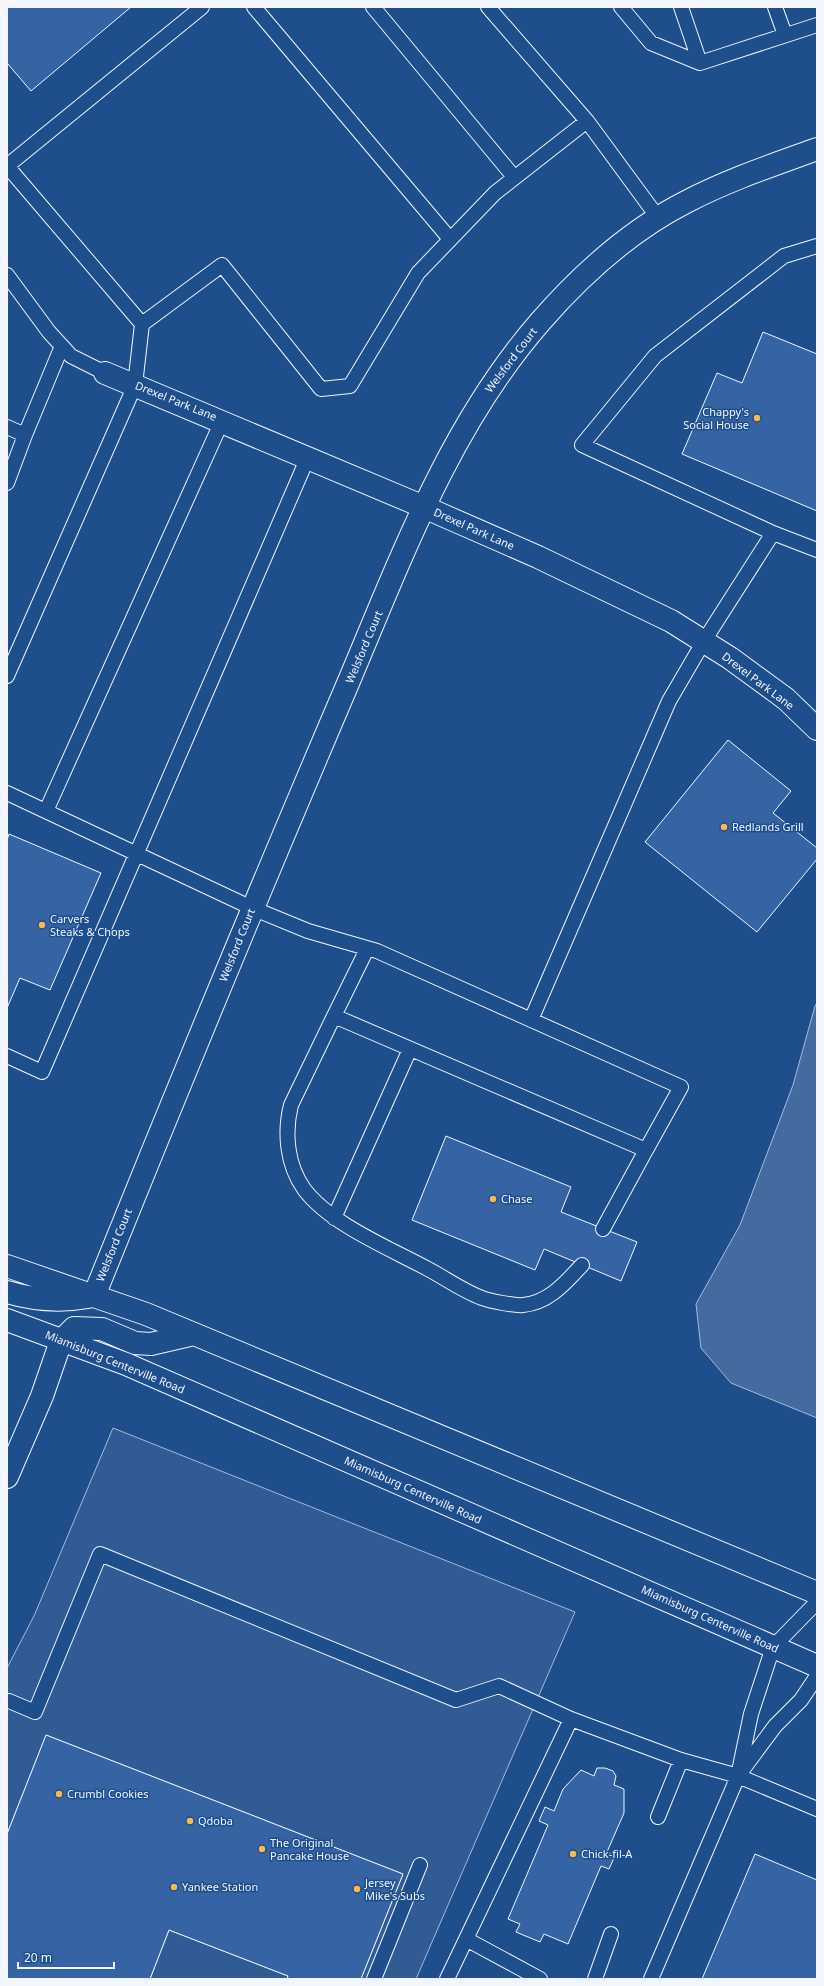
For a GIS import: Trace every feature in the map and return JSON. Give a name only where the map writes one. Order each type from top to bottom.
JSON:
[{"type":"street","name":"Welsford Court","points":[[94,1296],[252,908],[424,507],[460,437],[487,390],[539,323],[584,277],[632,236],[685,202],[755,171],[817,149]]},
{"type":"street","name":"Drexel Park Lane","points":[[106,372],[308,457],[538,557],[664,618],[730,658],[786,699],[817,729]]},
{"type":"street","points":[[7,1266],[146,1314],[817,1593]]},
{"type":"street","points":[[7,1292],[49,1300],[69,1300],[94,1296]]},
{"type":"street","name":"Miamisburg Centerville Road","points":[[7,1320],[126,1364],[817,1666]]},
{"type":"street","points":[[7,1477],[42,1396],[61,1341],[74,1328],[102,1329],[135,1343],[151,1344],[194,1334]]},
{"type":"lane","points":[[142,324],[7,166],[202,7]]},
{"type":"lane","points":[[254,7],[450,239]]},
{"type":"lane","points":[[373,7],[514,177]]},
{"type":"lane","points":[[488,7],[587,121],[659,219]]},
{"type":"lane","points":[[621,7],[651,43],[700,63],[817,25]]},
{"type":"lane","points":[[681,7],[700,63]]},
{"type":"lane","points":[[775,7],[785,35]]},
{"type":"lane","points":[[7,676],[135,385],[142,324],[222,265],[321,389],[350,386],[418,273],[495,193],[587,121]]},
{"type":"lane","points":[[817,246],[784,256],[655,356],[582,445],[773,533],[817,550]]},
{"type":"lane","points":[[7,275],[49,332],[71,356],[106,372]]},
{"type":"lane","points":[[7,483],[62,346]]},
{"type":"lane","points":[[46,811],[222,421]]},
{"type":"lane","points":[[7,427],[25,435]]},
{"type":"lane","points":[[7,1056],[42,1072],[308,457]]},
{"type":"lane","points":[[531,1020],[669,701],[704,641],[773,533]]},
{"type":"lane","points":[[7,793],[252,908],[308,931],[377,951],[681,1087],[603,1229]]},
{"type":"lane","points":[[367,949],[291,1105],[286,1133],[290,1160],[304,1189],[334,1218],[482,1298],[523,1305],[544,1299],[562,1286],[582,1265]]},
{"type":"lane","points":[[334,1016],[646,1150]]},
{"type":"lane","points":[[334,1218],[410,1049]]},
{"type":"lane","points":[[8,1702],[35,1712],[100,1554],[456,1700],[499,1686],[571,1719],[681,1760],[738,1776],[817,1809]]},
{"type":"lane","points":[[651,1979],[738,1776],[751,1714],[773,1647],[817,1602]]},
{"type":"lane","points":[[738,1776],[775,1726],[801,1700],[817,1676]]},
{"type":"lane","points":[[447,1979],[571,1719]]},
{"type":"lane","points":[[658,1818],[681,1760]]},
{"type":"lane","points":[[374,1979],[420,1865]]},
{"type":"lane","points":[[594,1979],[611,1934]]},
{"type":"lane","points":[[466,1940],[540,1979]]},
{"type":"shaded area","points":[[817,1003],[817,1418],[731,1383],[701,1348],[696,1304],[740,1225],[793,1085]]},
{"type":"shaded area","points":[[113,1428],[575,1612],[416,1979],[361,1979],[403,1874],[46,1735],[7,1834],[7,1668],[34,1616]]},
{"type":"shaded area","points":[[169,1930],[288,1976],[287,1979],[150,1979]]},
{"type":"building","points":[[7,7],[131,7],[31,91],[7,63]]},
{"type":"building","name":"Chappy's Social House","points":[[763,332],[817,354],[817,511],[682,454],[717,373],[742,383]]},
{"type":"building","name":"Redlands Grill","points":[[728,740],[791,791],[773,813],[817,848],[817,859],[757,932],[645,842]]},
{"type":"building","name":"Carvers Steaks & Chops","points":[[9,834],[101,873],[50,990],[20,978],[7,1008],[7,840]]},
{"type":"building","name":"Chase","points":[[446,1136],[571,1187],[561,1212],[637,1242],[621,1281],[544,1249],[535,1270],[412,1220]]},
{"type":"building","points":[[46,1735],[403,1874],[361,1979],[287,1979],[288,1976],[169,1930],[150,1979],[7,1978],[7,1834]]},
{"type":"building","name":"Chick-fil-A","points":[[597,1768],[605,1768],[613,1771],[616,1776],[614,1785],[624,1789],[624,1813],[607,1852],[615,1856],[609,1869],[601,1866],[568,1944],[544,1934],[540,1942],[516,1932],[520,1924],[508,1919],[548,1825],[539,1821],[545,1807],[554,1811],[563,1789],[581,1770],[594,1776]]},
{"type":"building","points":[[755,1854],[817,1880],[817,1979],[702,1979]]},
{"type":"place","name":"Chappy's Social House","points":[[757,418]]},
{"type":"place","name":"Redlands Grill","points":[[724,827]]},
{"type":"place","name":"Carvers Steaks & Chops","points":[[42,925]]},
{"type":"place","name":"Chase","points":[[493,1199]]},
{"type":"place","name":"Crumbl Cookies","points":[[59,1794]]},
{"type":"place","name":"Qdoba","points":[[190,1821]]},
{"type":"place","name":"The Original Pancake House","points":[[262,1849]]},
{"type":"place","name":"Chick-fil-A","points":[[573,1854]]},
{"type":"place","name":"Yankee Station","points":[[174,1887]]},
{"type":"place","name":"Jersey Mike's Subs","points":[[357,1889]]}]
